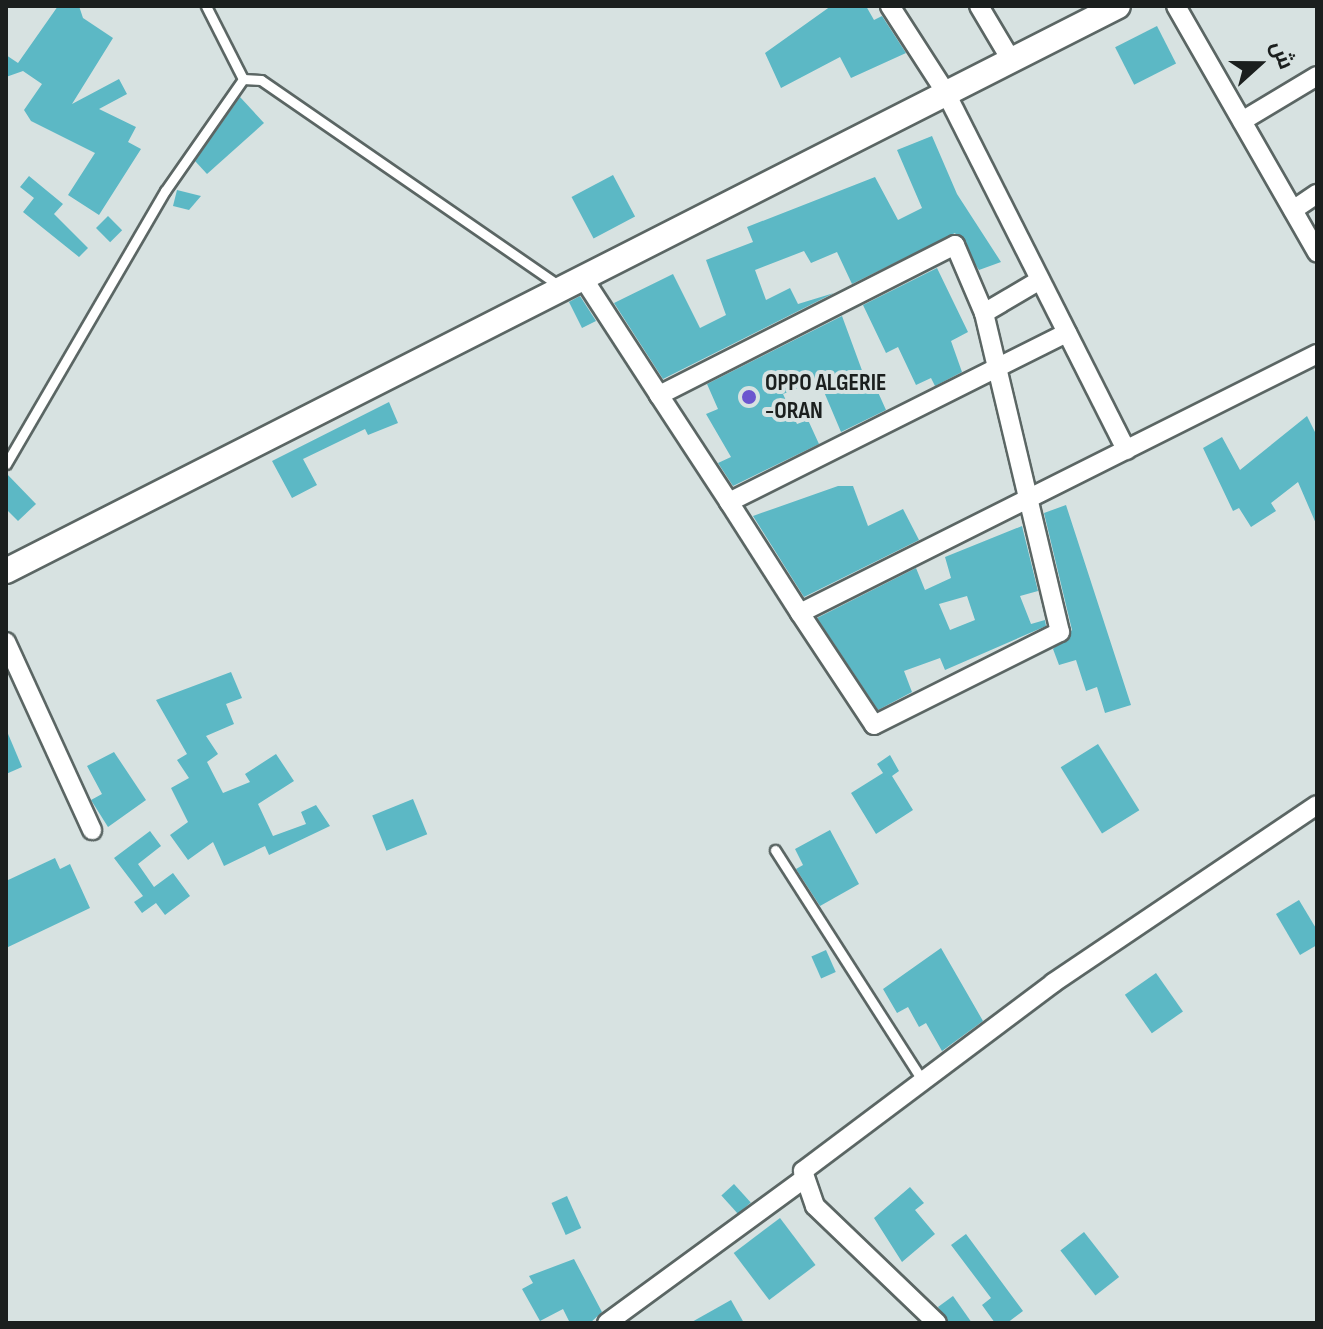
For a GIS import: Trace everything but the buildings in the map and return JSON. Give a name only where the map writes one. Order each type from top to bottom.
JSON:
[{"type":"main road","points":[[6,571],[1118,6]]},
{"type":"street","points":[[890,6],[946,93],[1126,450]]},
{"type":"street","points":[[979,6],[1011,60]]},
{"type":"street","points":[[1176,6],[1317,252]]},
{"type":"street","points":[[1242,121],[1317,76]]},
{"type":"street","points":[[1293,210],[1317,194]]},
{"type":"street","points":[[573,283],[659,395],[874,725],[1060,632],[984,313],[955,245],[659,395]]},
{"type":"street","points":[[984,313],[1040,280]]},
{"type":"street","points":[[729,502],[1067,333]]},
{"type":"street","points":[[800,613],[1317,354]]},
{"type":"street","points":[[6,642],[92,830]]},
{"type":"street","points":[[607,1323],[801,1181],[820,1155],[922,1080],[1317,805]]},
{"type":"street","points":[[801,1181],[815,1206],[937,1323]]},
{"type":"lane","points":[[206,6],[243,79]]},
{"type":"lane","points":[[243,79],[261,80],[573,283]]},
{"type":"lane","points":[[6,464],[165,191],[243,79]]},
{"type":"lane","points":[[775,850],[922,1080]]},
{"type":"place","name":"OPPO ALGERIE -ORAN","points":[[749,397]]}]
